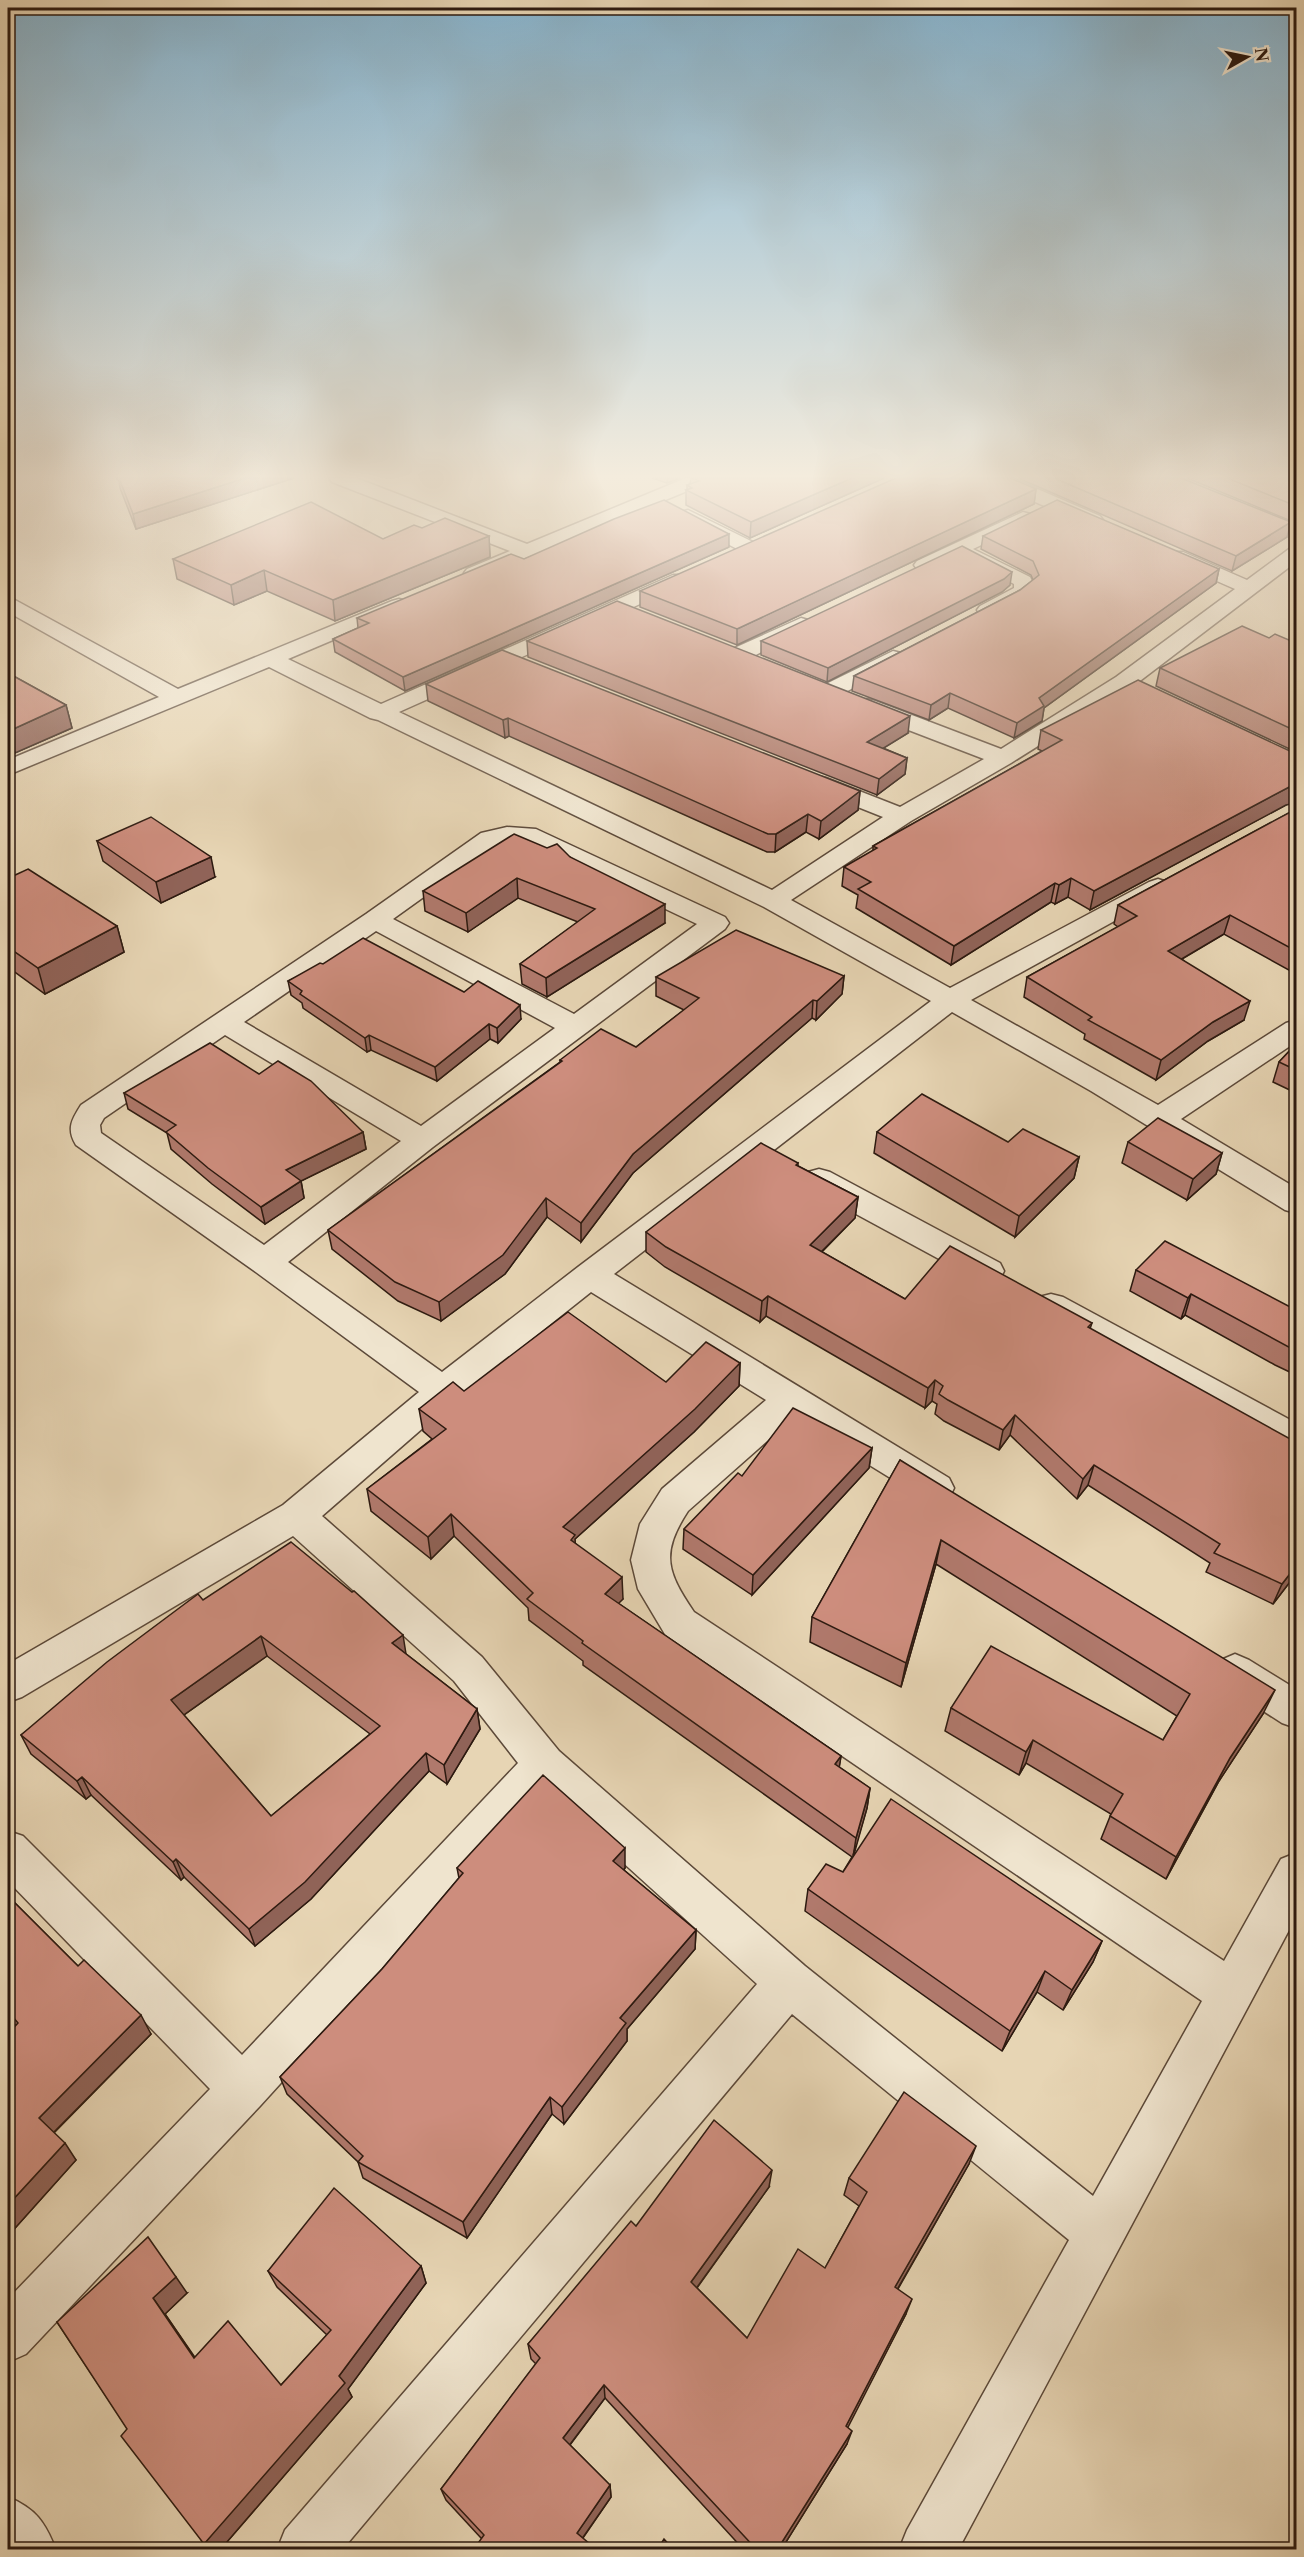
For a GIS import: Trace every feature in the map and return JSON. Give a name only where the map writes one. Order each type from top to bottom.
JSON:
[{"type":"street","points":[[8,768],[418,597]]},
{"type":"street","points":[[378,713],[638,597]]},
{"type":"street","points":[[970,619],[1011,597]]},
{"type":"street","points":[[773,901],[902,816],[1003,758],[1124,682],[1237,597]]},
{"type":"street","points":[[8,604],[178,698]]},
{"type":"street","points":[[617,607],[650,620]]},
{"type":"street","points":[[738,654],[822,614]]},
{"type":"street","points":[[716,646],[768,667]]},
{"type":"street","points":[[909,650],[818,688],[1003,758]]},
{"type":"street","points":[[502,657],[536,670]]},
{"type":"street","points":[[270,659],[378,713],[773,901],[1159,1119],[1296,1202]]},
{"type":"street","points":[[1124,682],[1146,692]]},
{"type":"street","points":[[802,776],[902,816]]},
{"type":"street","points":[[265,1262],[422,1140],[716,923],[527,834],[507,834],[490,838],[375,920],[92,1112],[85,1125],[87,1138],[265,1262],[443,1391]]},
{"type":"street","points":[[8,1684],[296,1515],[443,1391],[590,1275],[950,1000],[1181,874]]},
{"type":"street","points":[[375,920],[574,1026]]},
{"type":"street","points":[[224,1022],[422,1140]]},
{"type":"street","points":[[1159,1119],[1296,1029]]},
{"type":"street","points":[[757,1146],[1296,1439]]},
{"type":"street","points":[[590,1275],[963,1505]]},
{"type":"street","points":[[792,1399],[675,1500],[659,1524],[650,1560],[652,1570],[657,1589],[680,1624],[1232,1993]]},
{"type":"street","points":[[296,1515],[468,1669],[544,1764],[789,1982],[1100,2233]]},
{"type":"street","points":[[1206,1654],[1296,1710]]},
{"type":"street","points":[[8,2336],[243,2089],[544,1764]]},
{"type":"street","points":[[8,1851],[243,2089]]},
{"type":"street","points":[[927,2550],[1296,1874]]},
{"type":"street","points":[[305,2550],[789,1982]]},
{"type":"street","points":[[8,2525],[28,2550]]},
{"type":"building","points":[[407,597],[585,597],[403,677],[333,639],[369,623],[357,618]]},
{"type":"building","points":[[656,597],[805,597],[737,629]]},
{"type":"building","points":[[853,597],[968,597],[828,668],[761,641]]},
{"type":"building","points":[[1006,597],[1179,597],[1039,698],[1044,706],[1017,723],[950,693],[931,705],[854,676]]},
{"type":"building","points":[[617,601],[910,716],[867,742],[907,758],[879,779],[527,641]]},
{"type":"building","points":[[1242,626],[1269,638],[1275,634],[1296,643],[1296,731],[1160,668]]},
{"type":"building","points":[[502,650],[860,791],[821,821],[808,814],[776,834],[768,834],[508,718],[503,720],[426,684]]},
{"type":"building","points":[[8,673],[66,705],[9,731]]},
{"type":"building","points":[[1138,680],[1296,752],[1296,786],[1291,786],[1094,891],[1071,878],[1059,885],[1055,883],[954,946],[858,889],[871,882],[844,867],[877,848],[873,846],[1062,740],[1041,730]]},
{"type":"building","points":[[1296,809],[1296,951],[1230,915],[1168,951],[1250,1001],[1213,1022],[1161,1060],[1088,1020],[1092,1017],[1027,977],[1137,916],[1118,905]]},
{"type":"building","points":[[151,817],[211,857],[156,882],[97,841]]},
{"type":"building","points":[[514,834],[547,848],[557,844],[570,857],[665,904],[546,978],[520,964],[595,909],[517,878],[466,913],[423,891]]},
{"type":"building","points":[[28,869],[117,926],[38,968],[8,947],[8,872],[13,876]]},
{"type":"building","points":[[736,930],[844,976],[633,1154],[581,1223],[546,1198],[503,1255],[439,1302],[395,1282],[328,1230],[562,1061],[560,1060],[601,1029],[636,1047],[699,998],[656,977]]},
{"type":"building","points":[[363,938],[464,992],[478,981],[520,1005],[497,1028],[489,1024],[435,1067],[369,1035],[365,1038],[300,994],[302,991],[288,981],[320,963],[323,964]]},
{"type":"building","points":[[210,1043],[259,1074],[278,1061],[311,1081],[363,1132],[286,1170],[301,1181],[261,1207],[208,1168],[166,1132],[176,1125],[124,1093]]},
{"type":"building","points":[[1296,1044],[1296,1070],[1279,1062]]},
{"type":"building","points":[[922,1094],[1008,1142],[1023,1129],[1079,1157],[1019,1216],[877,1132]]},
{"type":"building","points":[[1158,1118],[1222,1153],[1193,1179],[1128,1142]]},
{"type":"building","points":[[761,1143],[798,1163],[796,1165],[858,1197],[810,1245],[905,1299],[950,1246],[1092,1323],[1088,1327],[1292,1440],[1296,1433],[1296,1566],[1282,1584],[1214,1553],[1220,1544],[1094,1465],[1083,1479],[1015,1415],[1003,1430],[939,1394],[943,1386],[935,1380],[928,1388],[768,1296],[762,1301],[666,1247],[646,1232]]},
{"type":"building","points":[[1165,1241],[1296,1310],[1296,1351],[1191,1294],[1188,1298],[1136,1270]]},
{"type":"building","points":[[568,1312],[666,1382],[706,1342],[740,1363],[695,1409],[563,1527],[575,1535],[571,1540],[622,1577],[605,1594],[841,1756],[835,1764],[870,1788],[856,1838],[582,1643],[583,1641],[527,1599],[533,1593],[451,1514],[428,1537],[367,1489],[446,1429],[419,1409],[453,1382],[464,1391]]},
{"type":"building","points":[[793,1408],[872,1448],[753,1575],[684,1529],[738,1473],[742,1476]]},
{"type":"building","points":[[900,1460],[1275,1690],[1230,1758],[1176,1857],[1110,1816],[1123,1794],[1033,1740],[1026,1752],[951,1708],[991,1646],[1163,1740],[1190,1694],[941,1540],[906,1663],[812,1617]]},
{"type":"building","points":[[291,1542],[352,1592],[354,1591],[403,1635],[392,1643],[477,1709],[444,1765],[426,1753],[305,1882],[249,1929],[176,1859],[173,1862],[82,1777],[77,1781],[21,1735],[107,1662],[198,1594],[203,1600]],"holes":[[[261,1636],[380,1726],[271,1816],[171,1700]]]},
{"type":"building","points":[[543,1775],[625,1848],[613,1861],[696,1930],[620,2018],[626,2023],[562,2107],[550,2097],[463,2222],[358,2162],[363,2156],[280,2077],[382,1969],[463,1873],[457,1868]]},
{"type":"building","points":[[891,1799],[1102,1941],[1072,1990],[1045,1971],[1010,2031],[808,1889],[826,1864],[843,1872]]},
{"type":"building","points":[[8,1896],[78,1966],[84,1960],[141,2015],[39,2118],[65,2143],[8,2205],[8,2034],[18,2023],[8,2011]]},
{"type":"building","points":[[904,2092],[976,2146],[895,2287],[912,2299],[846,2426],[852,2431],[777,2550],[757,2550],[604,2385],[563,2438],[610,2485],[577,2533],[597,2550],[473,2550],[484,2535],[441,2489],[540,2358],[528,2344],[631,2221],[636,2226],[714,2120],[772,2170],[691,2282],[747,2338],[798,2249],[825,2268],[867,2192],[849,2178]]},
{"type":"building","points":[[334,2188],[421,2266],[339,2376],[345,2383],[204,2544],[121,2436],[127,2429],[57,2322],[148,2237],[176,2277],[153,2298],[194,2358],[228,2321],[281,2385],[331,2330],[268,2271]]},
{"type":"building","points":[[664,2539],[674,2550],[657,2550]]}]
